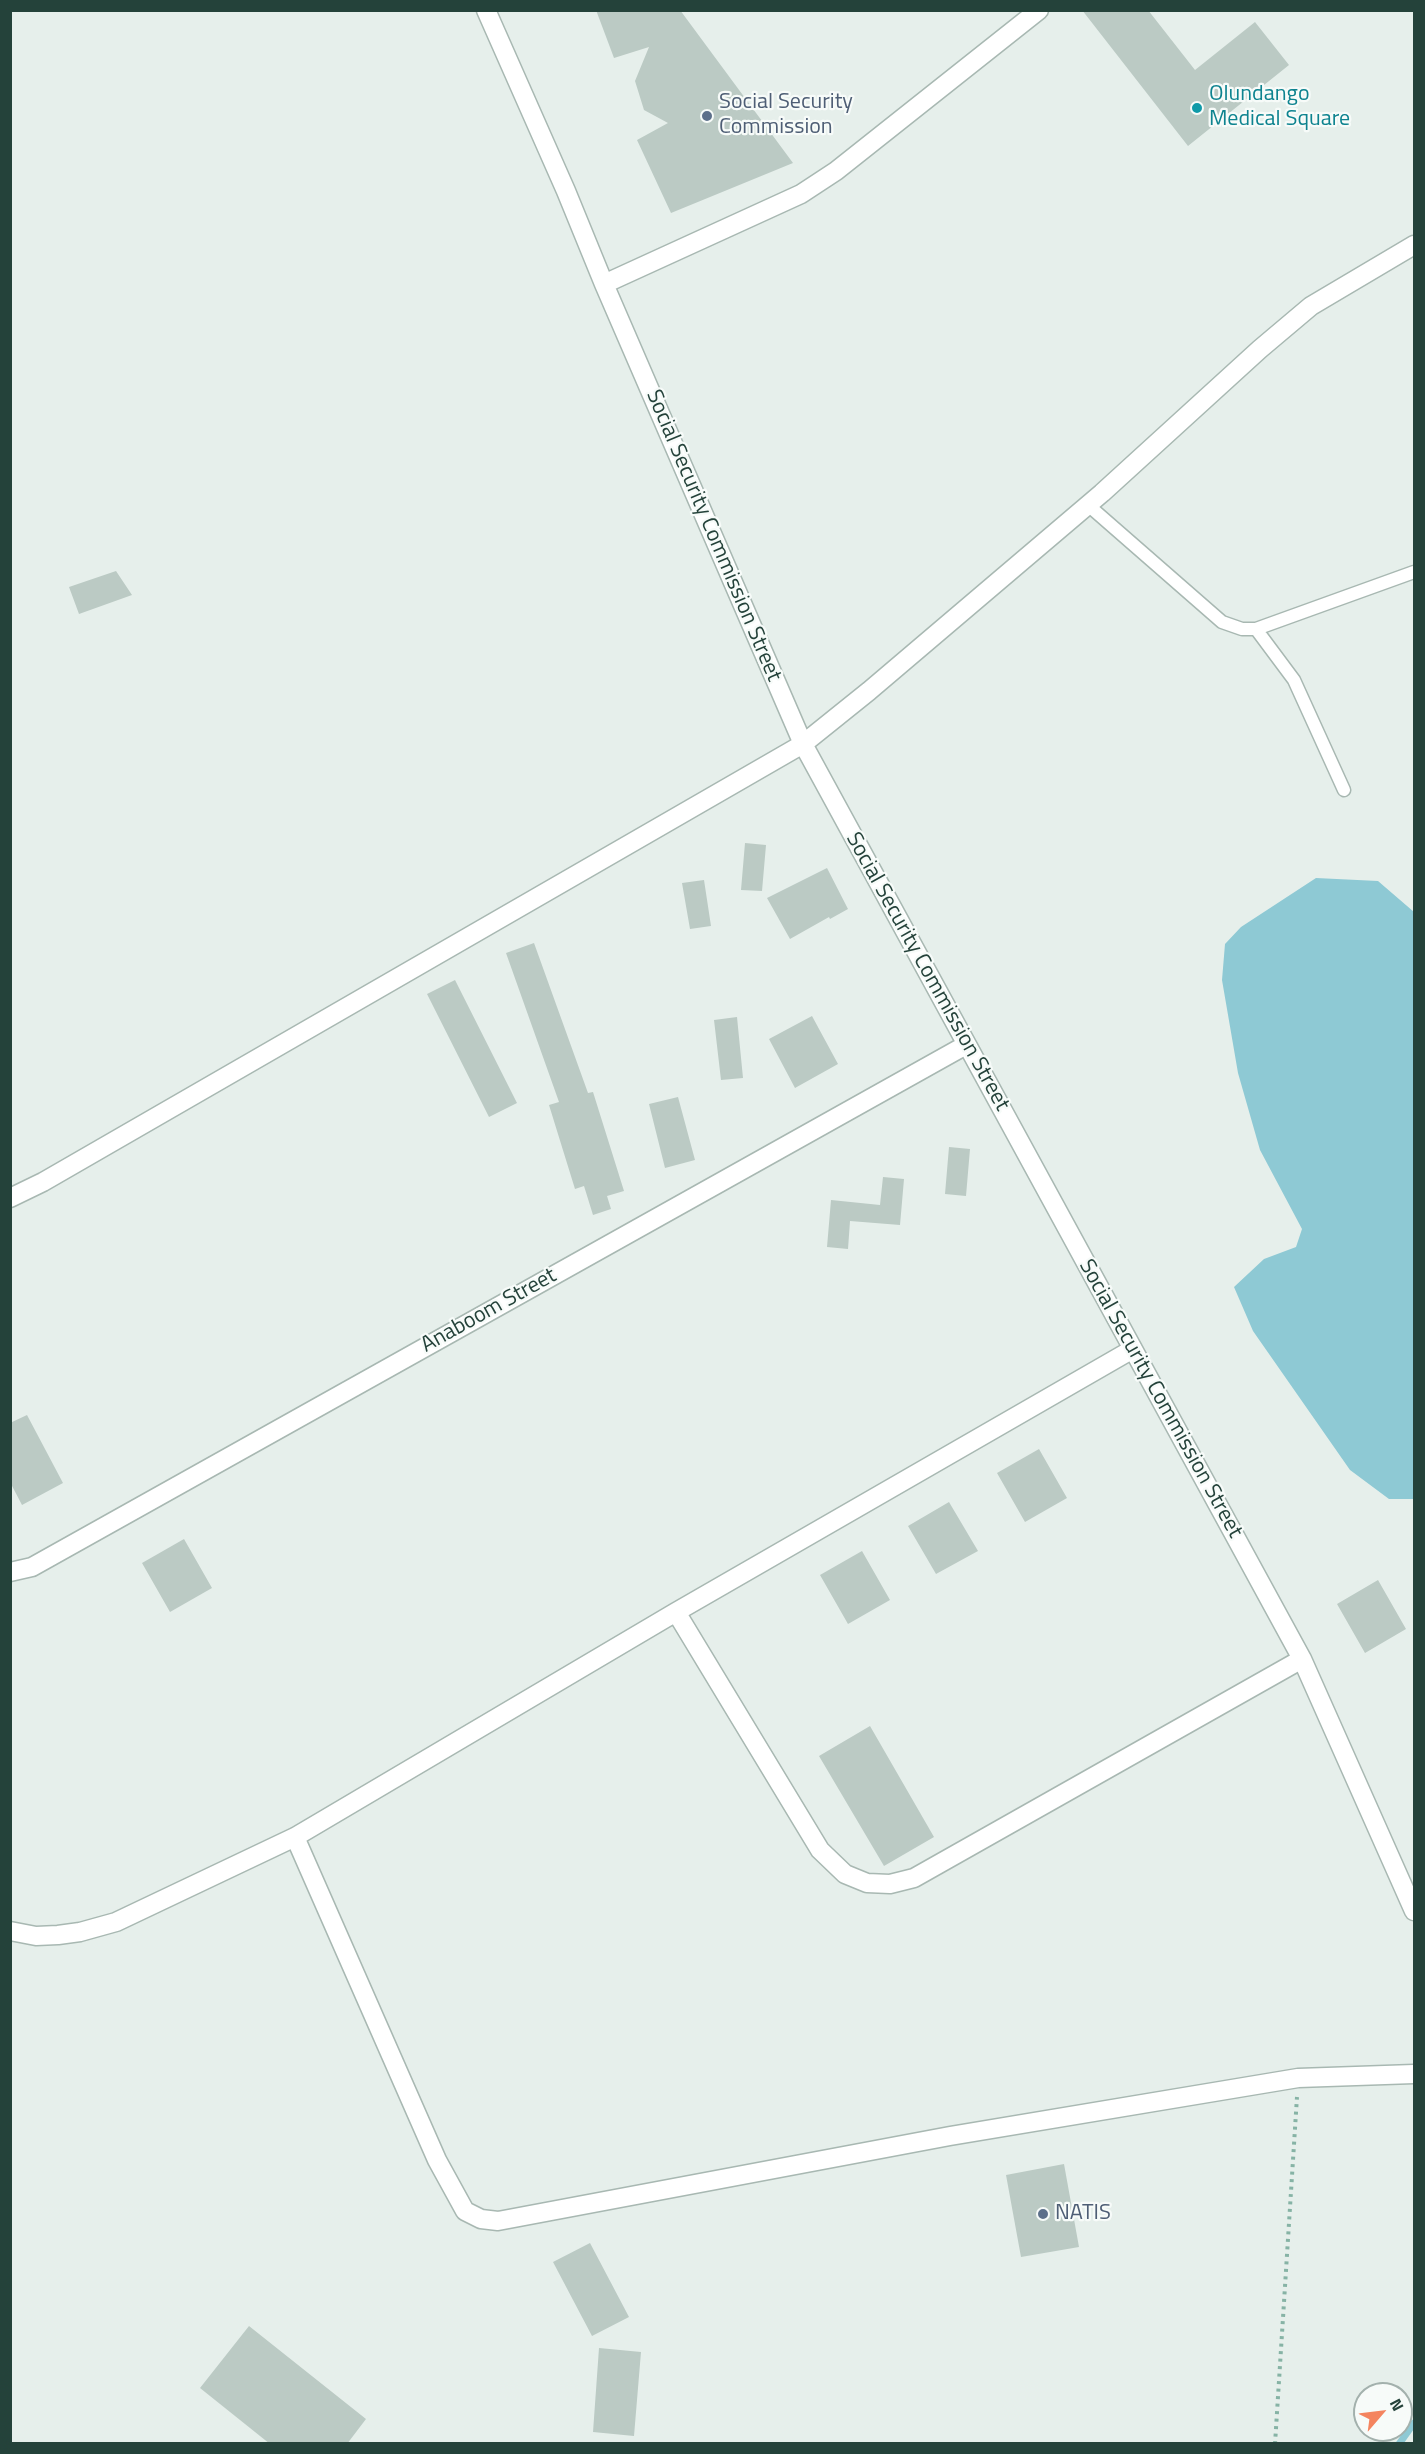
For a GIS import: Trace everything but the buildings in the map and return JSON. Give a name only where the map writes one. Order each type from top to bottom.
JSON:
[{"type":"street","name":"Social Security Commission Street","points":[[486,10],[566,190],[604,284],[803,744],[1302,1659],[1414,1911]]},
{"type":"street","points":[[604,284],[801,195],[836,171],[1039,10]]},
{"type":"street","points":[[10,1198],[43,1182],[803,744],[1088,506],[1260,349],[1311,306],[1414,245]]},
{"type":"street","name":"Anaboom Street","points":[[10,1572],[18,1572],[42,1561],[966,1045]]},
{"type":"street","points":[[10,1931],[36,1936],[58,1935],[80,1932],[116,1922],[295,1837],[676,1612],[1133,1349]]},
{"type":"street","points":[[676,1612],[820,1850],[844,1874],[867,1883],[879,1884],[890,1884],[914,1878],[1302,1659]]},
{"type":"street","points":[[295,1837],[437,2160],[465,2211],[481,2219],[498,2221],[950,2136],[1298,2078],[1414,2074]]},
{"type":"lane","points":[[1088,506],[1222,622],[1242,629],[1256,629],[1414,572]]},
{"type":"lane","points":[[1256,629],[1294,680],[1344,789]]},
{"type":"path","points":[[1275,2444],[1298,2078]]},
{"type":"water","points":[[1316,878],[1378,881],[1414,912],[1414,1499],[1389,1499],[1350,1470],[1253,1331],[1234,1287],[1264,1259],[1296,1247],[1302,1229],[1260,1150],[1238,1073],[1222,980],[1225,944],[1241,927]]},
{"type":"waterway","points":[[1399,2444],[1414,2423]]},
{"type":"place","name":"Olundango Medical Square","points":[[1197,108]]},
{"type":"place","name":"Social Security Commission","points":[[707,116]]},
{"type":"place","name":"NATIS","points":[[1043,2214]]}]
